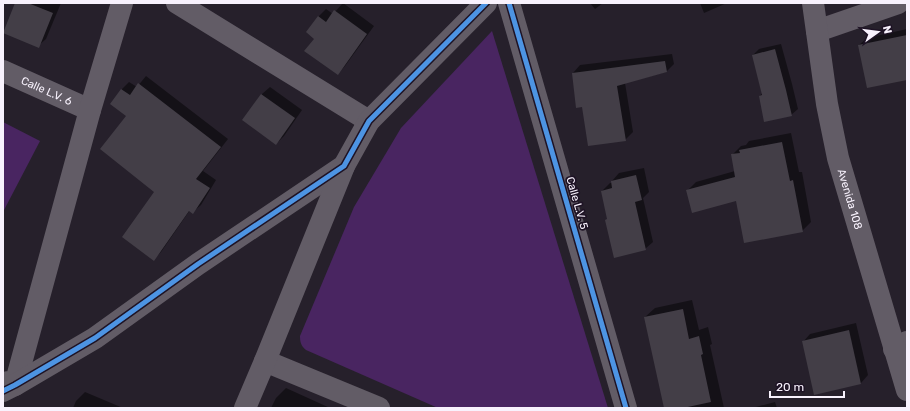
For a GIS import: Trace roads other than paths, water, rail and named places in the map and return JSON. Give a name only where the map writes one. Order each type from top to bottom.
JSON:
[{"type":"street","points":[[7,385],[122,3]]},
{"type":"street","points":[[177,3],[369,121]]},
{"type":"street","points":[[245,408],[344,166],[369,121],[486,3]]},
{"type":"street","name":"Calle L.V. 5","points":[[509,3],[626,408]]},
{"type":"street","name":"Avenida 108","points":[[813,3],[827,104],[838,158],[901,345],[907,390]]},
{"type":"street","points":[[817,31],[898,3]]},
{"type":"street","name":"Calle L.V. 6","points":[[3,71],[90,110]]},
{"type":"street","points":[[7,385],[95,338],[198,264],[344,166]]},
{"type":"street","points":[[265,361],[379,408]]}]
